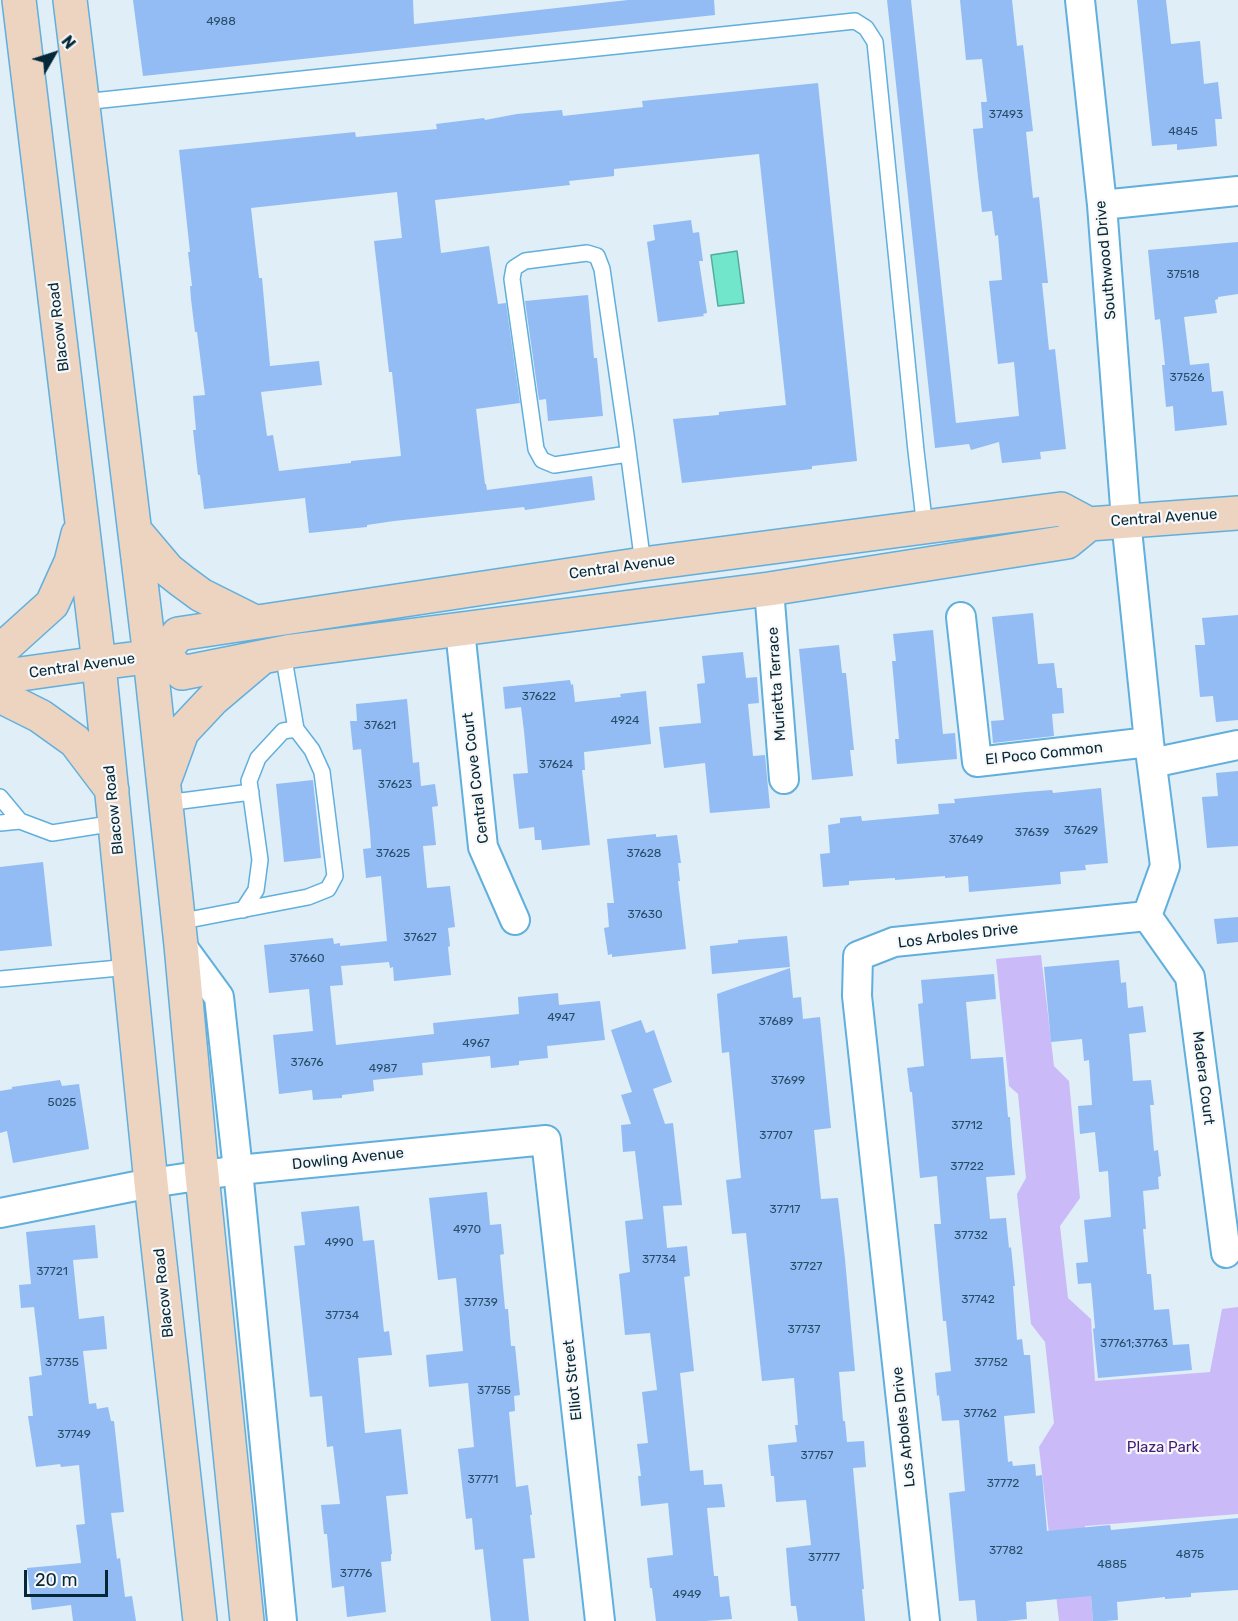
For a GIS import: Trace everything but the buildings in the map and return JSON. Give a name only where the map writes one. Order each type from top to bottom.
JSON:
[{"type":"main road","name":"Blacow Road","points":[[19,0],[99,663],[152,1183],[200,1621]]},
{"type":"main road","points":[[70,0],[135,531],[157,656],[165,793],[247,1621]]},
{"type":"main road","name":"Central Avenue","points":[[0,677],[157,656],[178,634],[643,564],[1061,508],[1089,524]]},
{"type":"main road","name":"Central Avenue","points":[[157,656],[182,673],[272,655],[770,589],[1067,542],[1089,524],[1238,513]]},
{"type":"main road","points":[[0,651],[52,604],[71,562],[81,517]]},
{"type":"main road","points":[[135,531],[168,570],[201,596],[255,622]]},
{"type":"main road","points":[[165,793],[182,732],[213,699],[272,655]]},
{"type":"main road","points":[[0,696],[40,716],[75,741],[112,790]]},
{"type":"street","name":"Southwood Drive","points":[[1080,0],[1102,205],[1126,520]]},
{"type":"street","points":[[1102,205],[1238,191]]},
{"type":"street","points":[[1126,520],[1150,753],[1165,866],[1147,916]]},
{"type":"street","name":"Murietta Terrace","points":[[770,589],[784,779]]},
{"type":"street","name":"El Poco Common","points":[[961,617],[977,762],[1150,753]]},
{"type":"street","name":"Central Cove Court","points":[[460,630],[483,847],[515,920]]},
{"type":"street","points":[[1150,753],[1238,745]]},
{"type":"street","name":"Madera Court","points":[[1147,916],[1190,976],[1226,1253]]},
{"type":"street","name":"Los Arboles Drive","points":[[925,1621],[857,996],[858,956],[894,942],[1147,916]]},
{"type":"street","points":[[180,933],[219,997],[282,1621]]},
{"type":"street","name":"Dowling Avenue","points":[[0,1213],[152,1183],[238,1170],[546,1140]]},
{"type":"street","name":"Elliot Street","points":[[546,1140],[600,1621]]},
{"type":"lane","points":[[83,102],[855,21],[866,28],[875,42],[925,528]]},
{"type":"lane","points":[[628,454],[554,465],[542,460],[536,449],[512,279],[514,268],[525,261],[587,253],[597,256],[602,268],[628,454],[643,564]]},
{"type":"lane","points":[[180,933],[243,910],[308,897],[328,890],[335,876],[322,772],[312,750],[296,729],[272,655]]},
{"type":"lane","points":[[243,910],[256,890],[260,860],[249,781],[258,758],[283,731],[296,729]]},
{"type":"lane","points":[[165,793],[251,792]]},
{"type":"lane","points":[[0,797],[20,820],[52,833],[115,823]]},
{"type":"lane","points":[[0,823],[20,820]]},
{"type":"lane","points":[[0,979],[130,967]]},
{"type":"green space","name":"Plaza Park","points":[[1041,955],[1054,1066],[1069,1081],[1080,1198],[1060,1226],[1068,1298],[1091,1319],[1095,1381],[1210,1372],[1222,1309],[1238,1307],[1238,1514],[1085,1526],[1093,1621],[1059,1621],[1039,1447],[1054,1423],[1045,1342],[1031,1324],[1017,1194],[1026,1178],[1018,1094],[1009,1086],[996,959]]},
{"type":"shaded area","points":[[737,251],[744,303],[718,306],[711,255]]}]
